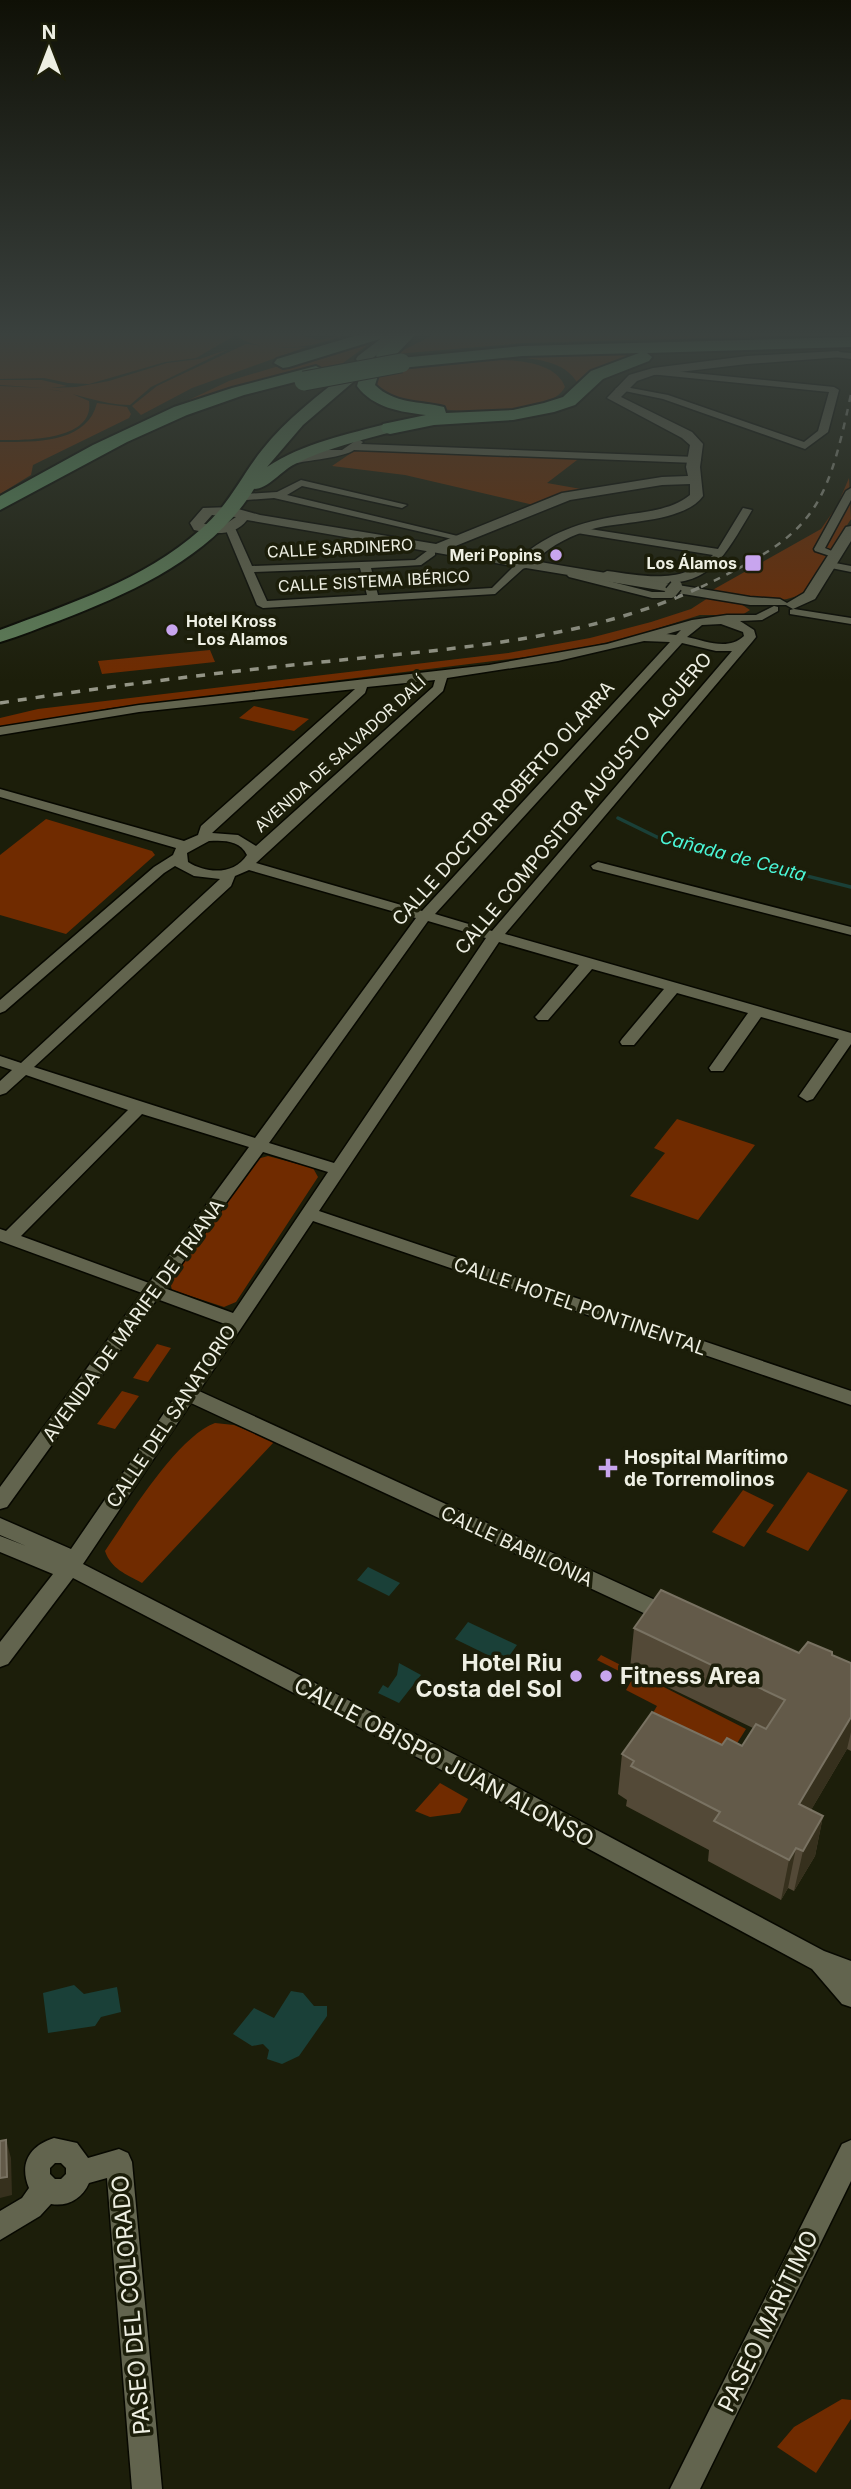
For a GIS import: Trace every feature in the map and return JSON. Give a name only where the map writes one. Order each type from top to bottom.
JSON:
[{"type":"highway","points":[[0,503],[112,450]]},
{"type":"highway","points":[[0,517],[94,451]]},
{"type":"main road","points":[[224,520],[237,479],[258,450]]},
{"type":"main road","points":[[0,626],[131,572],[224,520],[271,450]]},
{"type":"main road","points":[[0,636],[106,594],[153,572],[224,520],[260,480],[286,463],[316,450]]},
{"type":"street","points":[[286,463],[316,454],[344,453],[347,450]]},
{"type":"street","points":[[399,450],[695,469],[697,450]]},
{"type":"street","name":"CALLE SARDINERO","points":[[247,569],[415,564],[461,538],[567,496],[662,481],[695,469]]},
{"type":"street","name":"CALLE SISTEMA IBÉRICO","points":[[247,569],[263,605],[495,591],[541,545],[577,530],[691,503],[698,495],[695,469]]},
{"type":"street","points":[[224,520],[301,483],[402,505]]},
{"type":"street","points":[[357,495],[374,484]]},
{"type":"street","points":[[318,504],[338,491]]},
{"type":"street","points":[[851,491],[819,549],[851,569]]},
{"type":"street","points":[[278,496],[461,538]]},
{"type":"street","points":[[574,573],[652,595],[667,596],[675,586],[693,578],[720,552],[747,510]]},
{"type":"street","points":[[224,520],[436,550],[750,601],[851,621]]},
{"type":"street","points":[[224,520],[247,569]]},
{"type":"street","points":[[577,530],[720,552]]},
{"type":"street","points":[[0,731],[124,711],[555,658],[688,631],[712,621],[758,618],[810,596],[851,530]]},
{"type":"street","points":[[365,565],[374,600]]},
{"type":"street","points":[[574,573],[675,586]]},
{"type":"street","points":[[574,573],[752,604],[851,616]]},
{"type":"street","points":[[740,618],[756,614],[758,609],[752,604]]},
{"type":"street","name":"CALLE COMPOSITOR AUGUSTO ALGUERO","points":[[337,1169],[494,935],[749,639],[784,608]]},
{"type":"street","points":[[645,638],[685,624],[695,642],[716,648],[730,647],[749,639],[742,626],[712,621]]},
{"type":"street","name":"CALLE DOCTOR ROBERTO OLARRA","points":[[260,1146],[425,916],[688,631]]},
{"type":"street","points":[[645,638],[659,641],[667,646],[669,651]]},
{"type":"street","name":"AVENIDA DE SALVADOR DALÍ","points":[[229,873],[251,860],[439,688],[442,674]]},
{"type":"street","points":[[205,838],[206,829],[361,690],[360,683]]},
{"type":"street","points":[[0,793],[182,852]]},
{"type":"street","points":[[0,1008],[182,852],[205,838],[239,839],[247,844],[251,860],[425,916],[849,1038],[807,1096]]},
{"type":"street","points":[[0,1090],[226,883],[229,873],[196,872],[181,864],[182,852]]},
{"type":"street","points":[[598,866],[851,931]]},
{"type":"street","points":[[543,1017],[589,963]]},
{"type":"street","points":[[628,1042],[674,986]]},
{"type":"street","points":[[716,1068],[758,1011]]},
{"type":"street","points":[[0,1061],[139,1108],[337,1169]]},
{"type":"street","points":[[139,1108],[5,1236],[236,1321]]},
{"type":"street","name":"AVENIDA DE MARIFE DE TRIANA","points":[[2,1497],[260,1146]]},
{"type":"street","name":"CALLE DEL SANATORIO","points":[[0,1658],[70,1567],[337,1169]]},
{"type":"street","name":"CALLE HOTEL PONTINENTAL","points":[[309,1214],[851,1398]]},
{"type":"street","name":"CALLE BABILONIA","points":[[187,1393],[684,1622]]},
{"type":"street","name":"CALLE OBISPO JUAN ALONSO","points":[[0,1526],[65,1556],[70,1567]]},
{"type":"street","name":"CALLE OBISPO JUAN ALONSO","points":[[0,1544],[53,1566],[70,1567],[463,1770],[817,1960],[851,1972]]},
{"type":"street","name":"CALLE OBISPO JUAN ALONSO","points":[[817,1960],[851,1996]]},
{"type":"street","name":"PASEO DEL COLORADO","points":[[0,2227],[31,2207],[45,2190],[38,2182],[37,2171],[41,2161],[50,2153],[61,2151],[72,2154],[78,2162],[79,2173],[119,2162],[147,2489]]},
{"type":"street","name":"PASEO MARÍTIMO","points":[[685,2489],[851,2153]]},
{"type":"shaded area","points":[[0,450],[63,450],[33,465],[31,475],[0,494]]},
{"type":"shaded area","points":[[355,450],[581,457],[547,483],[581,489],[538,506],[405,475],[332,466]]},
{"type":"shaded area","points":[[849,478],[851,519],[804,593],[769,601],[709,592],[821,529],[837,506]]},
{"type":"shaded area","points":[[708,598],[741,604],[750,610],[742,615],[700,615],[630,637],[566,652],[111,708],[0,727],[0,718],[38,709],[508,653],[590,638],[651,622],[691,609]]},
{"type":"shaded area","points":[[210,650],[215,662],[102,674],[98,661]]},
{"type":"shaded area","points":[[254,706],[309,719],[294,731],[239,718]]},
{"type":"shaded area","points":[[46,819],[152,851],[155,855],[66,934],[0,915],[0,855]]},
{"type":"shaded area","points":[[677,1119],[755,1145],[698,1220],[630,1196],[665,1153],[654,1148]]},
{"type":"shaded area","points":[[268,1156],[313,1168],[318,1177],[236,1302],[224,1307],[172,1290],[170,1282],[257,1159]]},
{"type":"shaded area","points":[[157,1344],[171,1348],[148,1382],[133,1378]]},
{"type":"shaded area","points":[[122,1391],[139,1396],[115,1429],[97,1424]]},
{"type":"shaded area","points":[[215,1423],[234,1425],[274,1442],[142,1583],[115,1567],[105,1551],[170,1460],[200,1431]]},
{"type":"shaded area","points":[[808,1472],[848,1490],[808,1551],[766,1532]]},
{"type":"shaded area","points":[[743,1490],[774,1505],[744,1547],[712,1532]]},
{"type":"shaded area","points":[[601,1655],[746,1729],[726,1761],[648,1721],[657,1706],[626,1690],[633,1678],[597,1660]]},
{"type":"shaded area","points":[[440,1783],[468,1799],[460,1813],[430,1817],[415,1811]]},
{"type":"shaded area","points":[[842,2399],[851,2400],[851,2419],[816,2473],[777,2447],[794,2427]]},
{"type":"water","points":[[368,1567],[400,1583],[389,1596],[357,1580]]},
{"type":"water","points":[[468,1622],[517,1645],[504,1663],[455,1639]]},
{"type":"water","points":[[399,1663],[421,1675],[399,1703],[378,1693],[383,1685],[388,1688],[397,1675]]},
{"type":"water","points":[[74,1985],[84,1994],[117,1987],[121,2012],[101,2017],[95,2026],[48,2033],[43,1993]]},
{"type":"water","points":[[291,1991],[303,1993],[314,2006],[327,2006],[327,2016],[299,2056],[282,2064],[267,2059],[269,2050],[263,2044],[252,2046],[233,2034],[254,2008],[274,2018]]},
{"type":"building","points":[[661,1590],[799,1653],[808,1642],[851,1663],[851,1717],[799,1804],[823,1816],[803,1851],[796,1848],[789,1860],[714,1821],[720,1812],[631,1766],[634,1761],[622,1754],[652,1712],[722,1745],[727,1738],[742,1746],[756,1724],[766,1729],[785,1700],[634,1628]]},
{"type":"building","points":[[6,2140],[7,2177],[0,2178],[0,2141]]},
{"type":"waterway","name":"Cañada de Ceuta","points":[[618,818],[663,840],[851,887]]},
{"type":"railway","points":[[705,585],[768,551],[791,534],[809,515],[822,493],[838,450]]},
{"type":"railway","points":[[0,703],[166,680],[522,639],[616,618],[661,604],[705,585]]},
{"type":"railway","points":[[701,587],[705,585]]},
{"type":"place","name":"Meri Popins","points":[[556,555]]},
{"type":"place","name":"Los Álamos","points":[[753,563]]},
{"type":"place","name":"Hotel Kross - Los Alamos","points":[[172,630]]},
{"type":"place","name":"Hospital Marítimo de Torremolinos","points":[[608,1468]]},
{"type":"place","name":"Hotel Riu Costa del Sol","points":[[576,1676]]},
{"type":"place","name":"Fitness Area","points":[[606,1676]]}]
